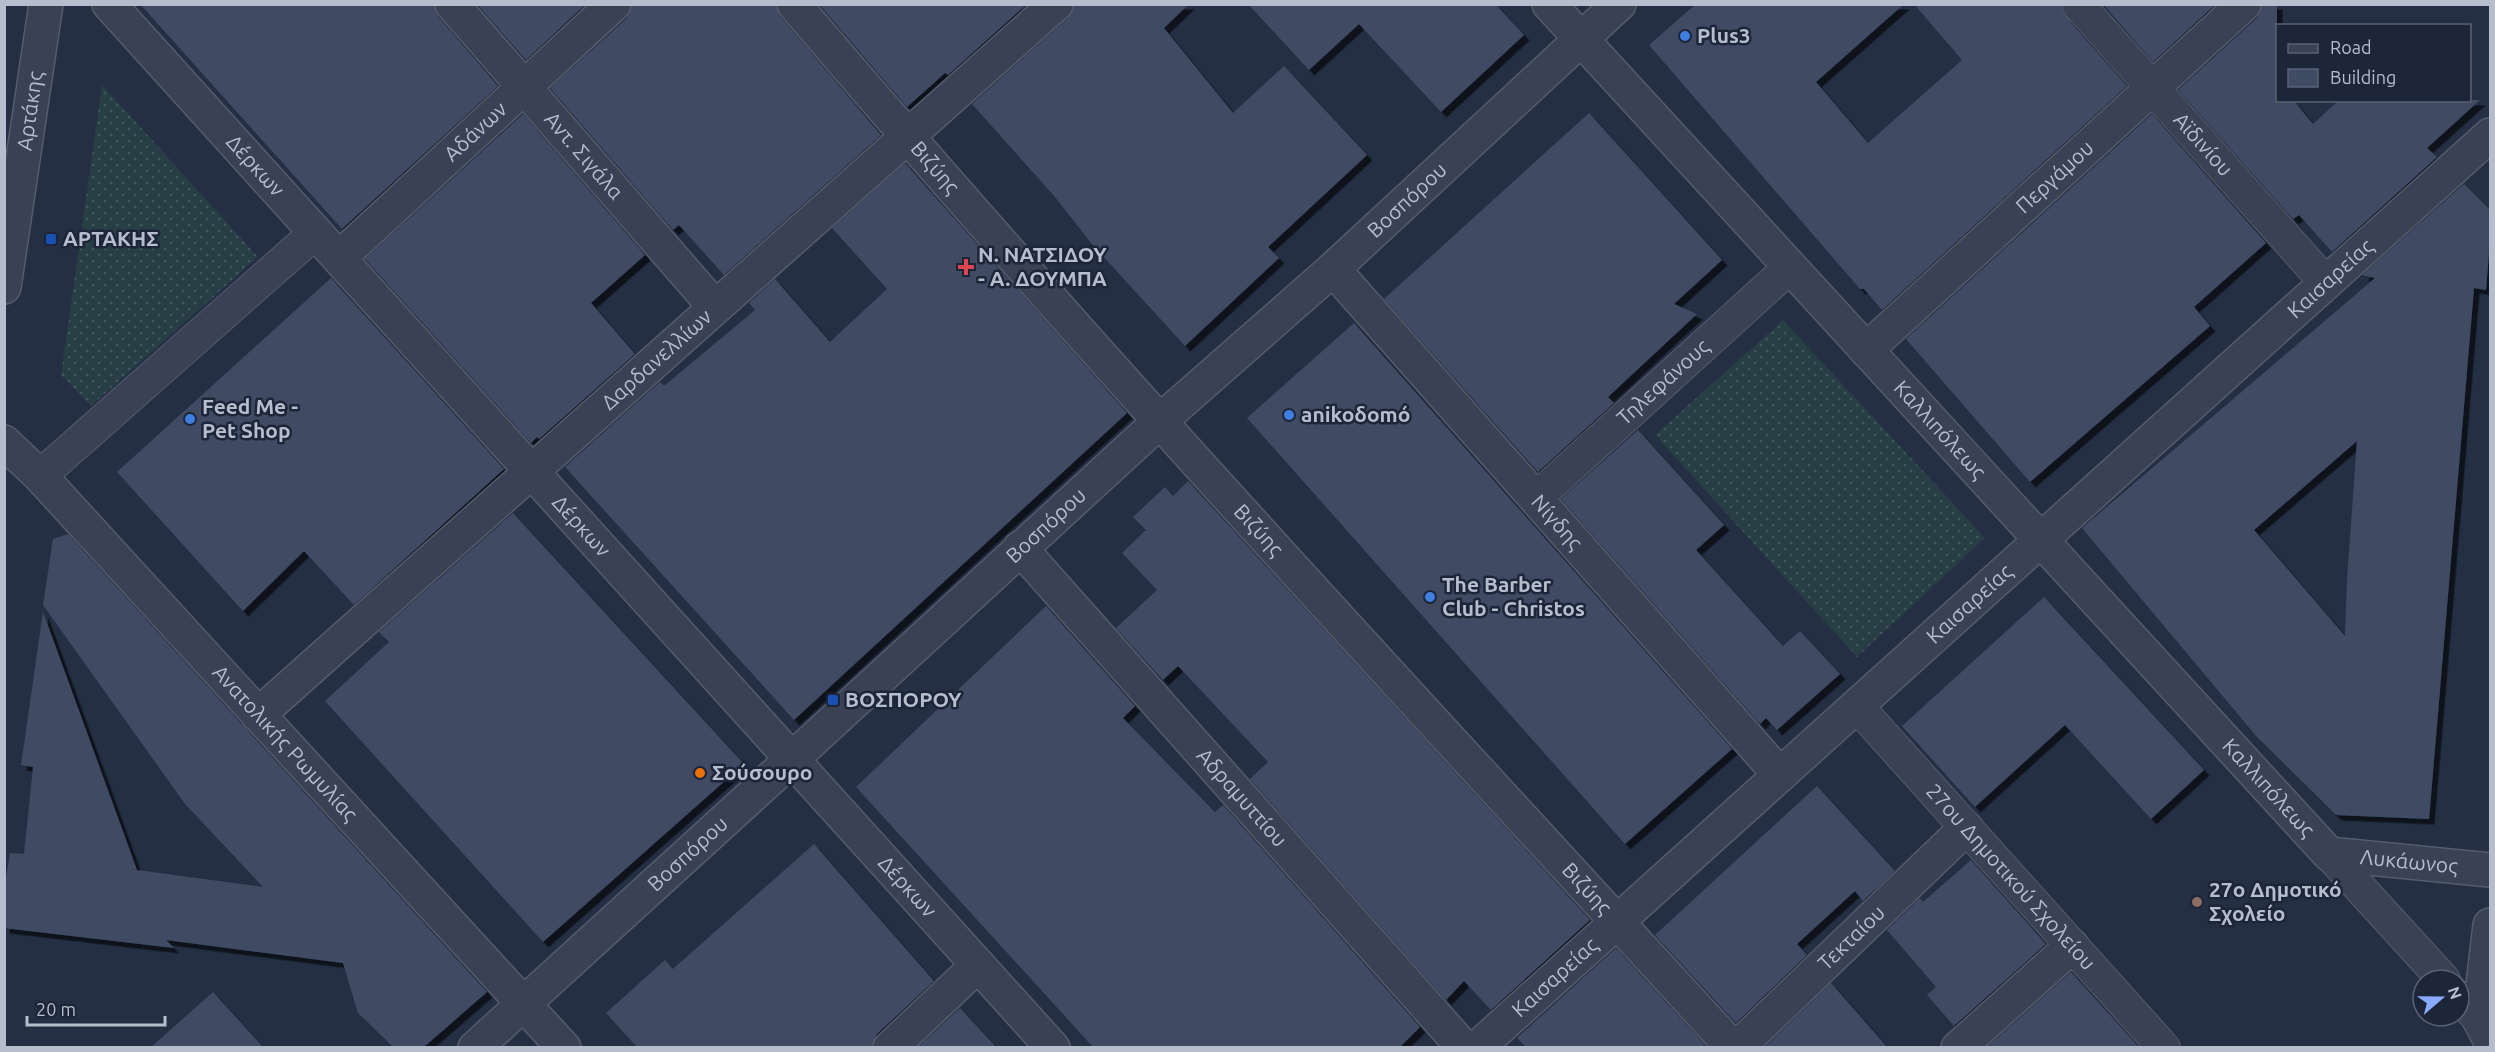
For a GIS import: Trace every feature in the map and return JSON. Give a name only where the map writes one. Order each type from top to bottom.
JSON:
[{"type":"street","name":"Αρτάκης","points":[[4,287],[46,4]]},
{"type":"street","name":"Δέρκων","points":[[109,4],[1053,1047]]},
{"type":"street","name":"Αντ. Σιγάλα","points":[[452,4],[715,307]]},
{"type":"street","name":"Αδάνων","points":[[339,258],[614,4]]},
{"type":"street","name":"Βιζύης","points":[[794,4],[907,137],[1160,421],[1735,1047]]},
{"type":"street","name":"Δαρδανελλίων","points":[[258,715],[1056,4]]},
{"type":"street","name":"Καλλιπόλεως","points":[[1549,4],[2328,854]]},
{"type":"street","name":"Βοσπόρου","points":[[475,1047],[1160,421],[1333,269],[1619,4]]},
{"type":"street","name":"Περγάμου","points":[[1866,350],[2244,4]]},
{"type":"street","name":"Αϊδινίου","points":[[2081,5],[2326,283]]},
{"type":"street","name":"Καισαρείας","points":[[1477,1047],[2326,283],[2476,157],[2490,135]]},
{"type":"street","points":[[40,476],[315,233]]},
{"type":"street","name":"Τηλεφάνους","points":[[1536,498],[1790,267]]},
{"type":"street","name":"Νίγδης","points":[[1333,269],[1780,775]]},
{"type":"street","name":"Ανατολικής Ρωμυλίας","points":[[4,442],[40,476],[564,1047]]},
{"type":"street","name":"Αδραμυττίου","points":[[1020,548],[1464,1047]]},
{"type":"street","name":"27ου Δημοτικού Σχολείου","points":[[1857,706],[2164,1047]]},
{"type":"street","name":"Τεκταίου","points":[[1735,1047],[1966,828]]},
{"type":"street","points":[[2328,854],[2433,968]]},
{"type":"street","name":"Λυκάωνος","points":[[2328,854],[2490,870]]},
{"type":"street","points":[[2476,1026],[2490,925]]},
{"type":"street","points":[[1958,1047],[2072,946]]},
{"type":"street","points":[[890,1047],[978,965]]},
{"type":"green space","points":[[102,85],[258,257],[91,406],[61,375]]},
{"type":"green space","points":[[1783,320],[1985,538],[1857,657],[1655,435]]},
{"type":"building","points":[[140,4],[434,4],[438,16],[498,86],[342,229]]},
{"type":"building","points":[[477,4],[586,4],[526,60]]},
{"type":"building","points":[[632,4],[776,4],[780,16],[881,135],[724,275],[679,225],[673,230],[550,88],[627,18]]},
{"type":"building","points":[[819,4],[1027,4],[948,75],[945,73],[907,107]]},
{"type":"building","points":[[1074,4],[1189,4],[1164,28],[1233,113],[1284,66],[1367,155],[1268,247],[1279,258],[1185,346],[1091,243],[1055,197],[972,104],[1068,18]]},
{"type":"building","points":[[1248,4],[1495,4],[1524,35],[1441,112],[1359,24],[1309,70]]},
{"type":"building","points":[[1696,4],[1904,4],[1816,82],[1868,143],[1962,60],[1914,4],[2060,4],[2065,16],[2127,86],[1882,310],[1864,289],[1860,289],[1649,45]]},
{"type":"building","points":[[2103,4],[2216,4],[2153,62]]},
{"type":"building","points":[[2262,4],[2277,4],[2276,102],[2295,102],[2313,124],[2337,102],[2471,102],[2471,100],[2480,100],[2427,148],[2437,157],[2332,252],[2299,215],[2293,219],[2178,90],[2257,18]]},
{"type":"building","points":[[1589,113],[1722,260],[1674,304],[1697,314],[1608,397],[1614,403],[1538,472],[1384,299]]},
{"type":"building","points":[[523,114],[645,255],[591,303],[635,354],[539,439],[537,437],[531,443],[365,259]]},
{"type":"building","points":[[2152,114],[2266,243],[2194,307],[2210,326],[2030,482],[1906,339]]},
{"type":"building","points":[[905,163],[1127,413],[794,720],[565,467],[660,382],[664,386],[755,310],[749,303],[775,279],[830,342],[887,289],[832,228]]},
{"type":"building","points":[[2464,184],[2490,210],[2486,290],[2474,288],[2429,819],[2336,815],[2257,737],[2082,528],[2375,278],[2362,275]],"holes":[[[2357,441],[2345,636],[2254,530]]]},
{"type":"building","points":[[331,278],[504,469],[354,605],[304,551],[243,611],[117,472]]},
{"type":"building","points":[[1354,323],[1732,749],[1625,844],[1247,418]]},
{"type":"building","points":[[1638,430],[1724,525],[1696,550],[1783,646],[1800,631],[1840,674],[1777,730],[1766,718],[1760,724],[1561,499]]},
{"type":"building","points":[[1188,481],[1590,920],[1491,1010],[1464,981],[1446,1000],[1250,779],[1268,762],[1178,666],[1163,680],[1116,628],[1157,590],[1122,553],[1146,530],[1133,517],[1165,487],[1173,496]]},
{"type":"building","points":[[513,513],[744,764],[543,942],[325,701],[389,642],[379,632]]},
{"type":"building","points":[[68,534],[487,992],[424,1047],[393,1047],[358,1013],[343,963],[166,940],[174,948],[4,928],[4,891],[10,853],[24,854],[33,767],[21,765],[43,612],[137,870],[263,887],[185,804],[43,605],[53,539]]},
{"type":"building","points":[[2044,597],[2204,770],[2151,819],[2065,725],[1975,807],[1902,726]]},
{"type":"building","points":[[1046,606],[1135,706],[1123,718],[1215,812],[1223,805],[1420,1027],[1400,1047],[1093,1047],[856,787]]},
{"type":"building","points":[[1817,786],[1895,871],[1863,901],[1855,891],[1797,944],[1807,955],[1736,1023],[1655,935]]},
{"type":"building","points":[[814,844],[934,981],[877,1034],[872,1047],[637,1047],[606,1013],[665,960],[673,969]]},
{"type":"building","points":[[1971,860],[2046,944],[1954,1026],[1927,995],[1936,987],[1887,930],[1920,898],[1923,902]]},
{"type":"building","points":[[1616,948],[1707,1047],[1526,1047],[1517,1038]]},
{"type":"building","points":[[2071,972],[2139,1047],[1987,1047]]},
{"type":"building","points":[[1831,983],[1887,1047],[1765,1047]]},
{"type":"building","points":[[213,992],[263,1047],[151,1047]]},
{"type":"building","points":[[960,1008],[996,1047],[918,1047]]},
{"type":"place","name":"Plus3","points":[[1685,36]]},
{"type":"place","name":"ΑΡΤΑΚΗΣ","points":[[51,239]]},
{"type":"place","name":"Ν. ΝΑΤΣΙΔΟΥ - Α. ΔΟΥΜΠΑ","points":[[966,267]]},
{"type":"place","name":"anikoδomό","points":[[1289,415]]},
{"type":"place","name":"Feed Me - Pet Shop","points":[[190,419]]},
{"type":"place","name":"The Barber Club - Christos","points":[[1430,597]]},
{"type":"place","name":"ΒΟΣΠΟΡΟΥ","points":[[833,700]]},
{"type":"place","name":"Σούσουρο","points":[[700,773]]},
{"type":"place","name":"27ο Δημοτικό Σχολείο","points":[[2197,902]]}]
